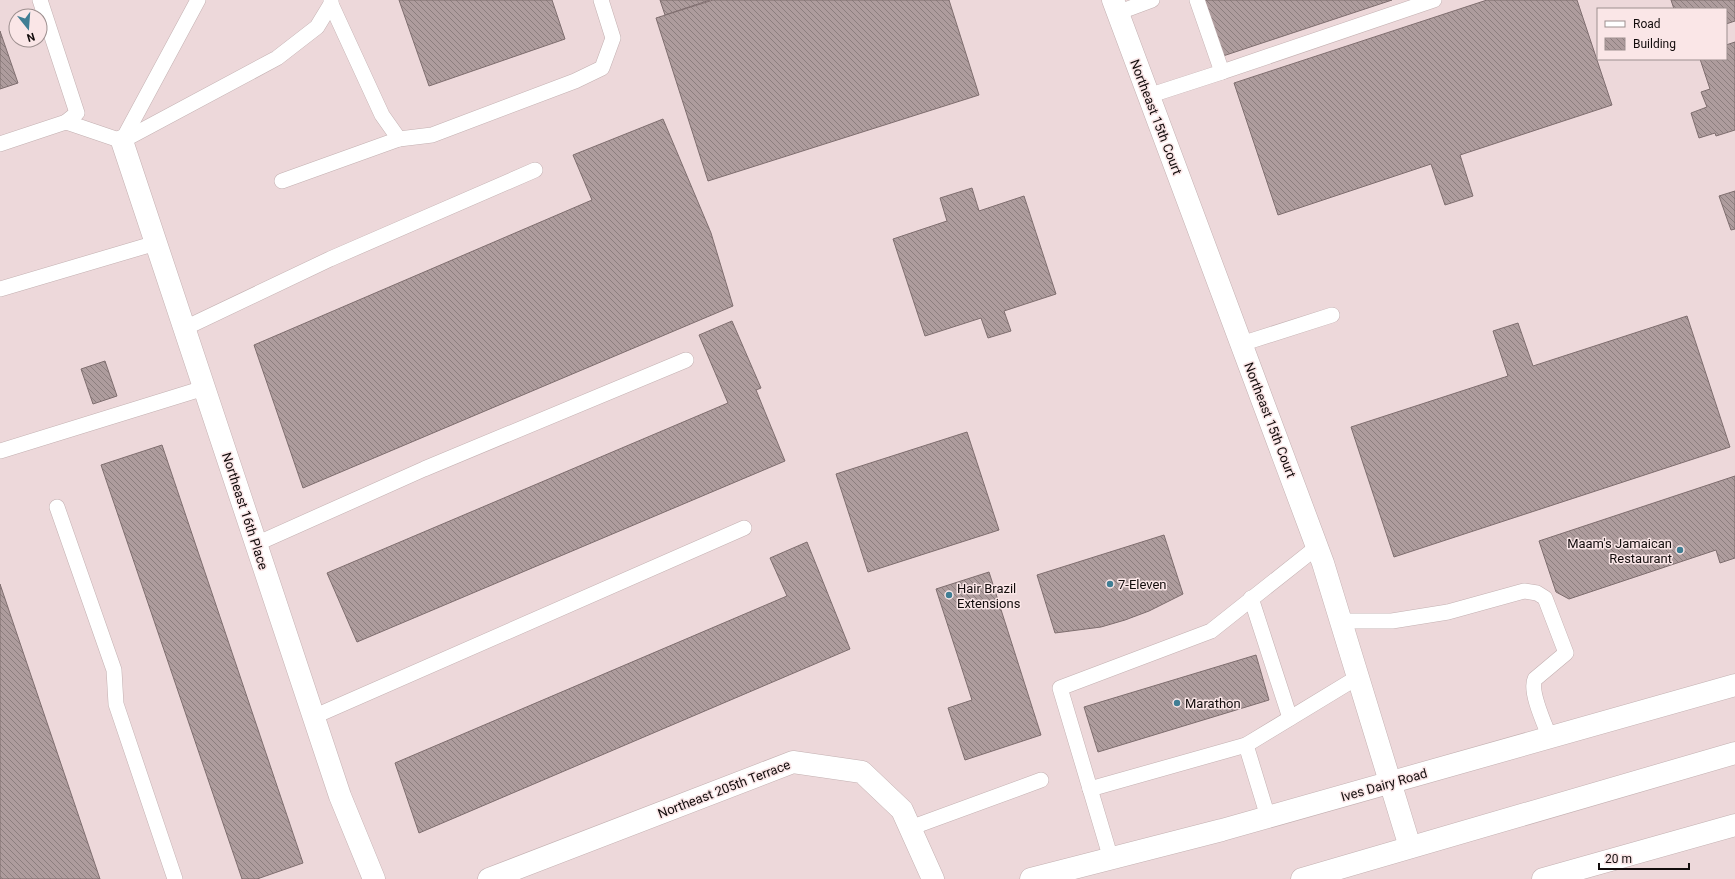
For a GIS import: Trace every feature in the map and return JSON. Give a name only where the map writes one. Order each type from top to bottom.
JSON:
[{"type":"street","name":"Northeast 15th Court","points":[[1115,6],[1317,546],[1410,846]]},
{"type":"street","name":"Northeast 16th Place","points":[[122,141],[313,717],[340,796],[374,879]]},
{"type":"street","name":"Ives Dairy Road","points":[[1031,879],[1268,817],[1735,685]]},
{"type":"street","points":[[1302,879],[1410,846],[1735,753]]},
{"type":"street","name":"Northeast 205th Terrace","points":[[489,879],[793,762],[862,772],[902,810],[934,879]]},
{"type":"street","points":[[1543,879],[1735,825]]},
{"type":"lane","points":[[0,144],[66,122],[77,113],[40,0]]},
{"type":"lane","points":[[122,141],[198,0]]},
{"type":"lane","points":[[282,181],[399,139],[432,135],[575,82],[602,68],[613,38],[601,0]]},
{"type":"lane","points":[[1115,6],[1152,0]]},
{"type":"lane","points":[[1197,0],[1222,72]]},
{"type":"lane","points":[[1148,96],[1434,0]]},
{"type":"lane","points":[[66,122],[122,141],[277,58],[318,26],[331,2]]},
{"type":"lane","points":[[331,2],[382,115],[399,139]]},
{"type":"lane","points":[[185,328],[330,259],[535,170]]},
{"type":"lane","points":[[0,289],[156,242]]},
{"type":"lane","points":[[1241,344],[1332,315]]},
{"type":"lane","points":[[256,544],[432,466],[686,360]]},
{"type":"lane","points":[[0,450],[204,388]]},
{"type":"lane","points":[[57,507],[114,670],[116,704],[175,879]]},
{"type":"lane","points":[[313,717],[744,528]]},
{"type":"lane","points":[[1111,859],[1060,688],[1211,631],[1317,546]]},
{"type":"lane","points":[[1341,621],[1392,621],[1448,612],[1524,591],[1537,593],[1545,598],[1566,653],[1533,683],[1534,693],[1550,738]]},
{"type":"lane","points":[[1251,598],[1290,718]]},
{"type":"lane","points":[[1090,789],[1246,745],[1358,676]]},
{"type":"lane","points":[[1246,745],[1268,817]]},
{"type":"lane","points":[[910,828],[1041,780]]},
{"type":"building","points":[[399,0],[552,0],[565,39],[429,86]]},
{"type":"building","points":[[660,0],[710,0],[665,15]]},
{"type":"building","points":[[713,0],[949,0],[979,95],[708,181],[656,18]]},
{"type":"building","points":[[1205,0],[1392,0],[1223,56]]},
{"type":"building","points":[[1487,0],[1577,0],[1612,105],[1460,155],[1473,196],[1445,205],[1431,164],[1278,215],[1234,83]]},
{"type":"building","points":[[1671,0],[1735,0],[1735,21],[1727,24],[1727,8],[1674,8]]},
{"type":"building","points":[[0,31],[18,83],[0,89]]},
{"type":"building","points":[[1735,42],[1735,130],[1716,136],[1715,133],[1699,138],[1691,113],[1707,107],[1701,92],[1710,89],[1700,60],[1727,60],[1727,45]]},
{"type":"building","points":[[663,119],[711,233],[733,306],[303,488],[254,345],[592,200],[573,155]]},
{"type":"building","points":[[972,188],[979,211],[1024,196],[1056,294],[1004,311],[1011,331],[988,338],[981,318],[925,336],[893,239],[947,221],[940,198]]},
{"type":"building","points":[[1735,191],[1735,229],[1731,230],[1719,196]]},
{"type":"building","points":[[1687,316],[1730,447],[1394,557],[1351,427],[1508,376],[1493,331],[1518,323],[1533,366]]},
{"type":"building","points":[[732,321],[761,388],[756,390],[785,461],[357,642],[327,573],[728,403],[699,335]]},
{"type":"building","points":[[105,361],[117,396],[93,404],[81,369]]},
{"type":"building","points":[[967,432],[999,530],[868,572],[836,474]]},
{"type":"building","points":[[162,445],[303,863],[257,879],[242,879],[101,465]]},
{"type":"building","points":[[1735,476],[1735,558],[1720,563],[1716,550],[1569,599],[1556,592],[1539,541]]},
{"type":"building","name":"7-Eleven","points":[[1164,535],[1183,594],[1149,611],[1125,620],[1101,627],[1055,633],[1037,575]]},
{"type":"building","points":[[807,542],[850,649],[419,833],[395,763],[787,596],[770,558]]},
{"type":"building","points":[[989,572],[1041,735],[965,760],[948,708],[972,700],[936,589]]},
{"type":"building","points":[[0,584],[100,879],[0,879]]},
{"type":"building","name":"Marathon","points":[[1256,655],[1269,700],[1098,752],[1084,707]]},
{"type":"place","name":"Maam's Jamaican Restaurant","points":[[1680,550]]},
{"type":"place","name":"7-Eleven","points":[[1110,584]]},
{"type":"place","name":"Hair Brazil Extensions","points":[[949,595]]},
{"type":"place","name":"Marathon","points":[[1177,703]]}]
